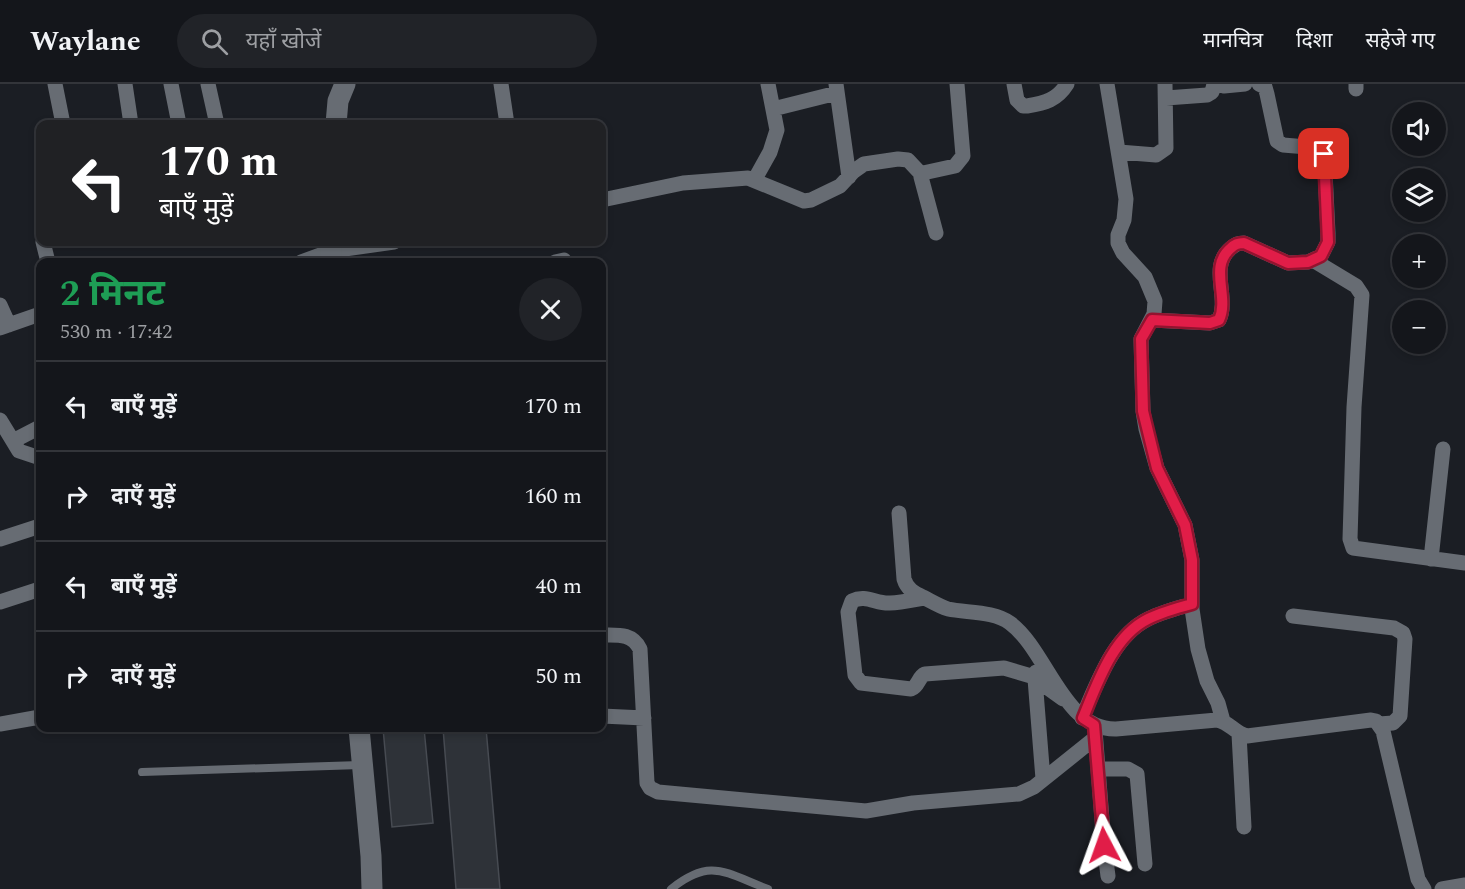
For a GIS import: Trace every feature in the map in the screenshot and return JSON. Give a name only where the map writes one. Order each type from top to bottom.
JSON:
[{"type":"street","points":[[55,84],[62,120]]},
{"type":"street","points":[[125,84],[130,120]]},
{"type":"street","points":[[171,84],[178,120]]},
{"type":"street","points":[[208,84],[216,120]]},
{"type":"street","points":[[336,120],[338,101],[345,84]]},
{"type":"street","points":[[501,84],[506,120]]},
{"type":"street","points":[[755,179],[770,152],[777,130],[768,84]]},
{"type":"street","points":[[922,175],[956,166],[963,156],[957,84]]},
{"type":"street","points":[[1014,84],[1017,99],[1023,106],[1027,106],[1052,100],[1068,84]]},
{"type":"street","points":[[1107,84],[1126,199],[1118,243],[1123,253],[1145,277],[1156,307],[1152,320],[1141,339],[1143,411],[1157,468],[1185,525],[1192,560],[1192,604],[1198,649],[1207,681],[1218,703],[1223,721],[1239,734],[1247,736],[1371,720],[1379,724],[1393,723],[1400,716],[1405,639],[1403,633],[1394,628],[1293,615]]},
{"type":"street","points":[[1119,152],[1156,155],[1163,151],[1167,144],[1166,91],[1207,95],[1212,92],[1215,84],[1224,86],[1245,84]]},
{"type":"street","points":[[1152,320],[1210,323],[1219,320],[1222,312],[1220,264],[1225,253],[1237,243],[1244,243],[1288,263],[1313,260],[1321,256],[1328,242],[1324,154],[1319,148],[1283,145],[1277,141],[1267,94],[1264,87],[1259,84]]},
{"type":"street","points":[[773,109],[837,88],[849,177]]},
{"type":"street","points":[[606,199],[683,183],[738,178],[755,179],[804,201],[811,201],[834,189],[864,164],[903,159],[915,165],[922,175],[921,180],[936,233]]},
{"type":"street","points":[[314,258],[331,252],[369,246]]},
{"type":"street","points":[[1313,260],[1356,286],[1362,295],[1354,407],[1351,544],[1356,550],[1465,563]]},
{"type":"street","points":[[0,305],[5,326],[36,315]]},
{"type":"street","points":[[0,420],[20,451],[36,457]]},
{"type":"street","points":[[13,441],[36,429]]},
{"type":"street","points":[[1431,559],[1443,448]]},
{"type":"street","points":[[899,513],[905,583],[909,588],[946,608],[1004,619],[1011,623],[1042,662],[1070,704],[1091,727],[1116,729],[1223,721]]},
{"type":"street","points":[[0,539],[36,527]]},
{"type":"street","points":[[0,602],[36,590]]},
{"type":"street","points":[[924,598],[893,603],[871,598],[852,601],[848,612],[855,675],[861,683],[911,689],[925,674],[1004,668],[1035,679],[1070,704]]},
{"type":"street","points":[[1108,876],[1098,770],[1091,727],[1105,666],[1115,649],[1146,620],[1192,604]]},
{"type":"street","points":[[606,635],[627,636],[637,642],[640,649],[647,783],[650,788],[658,792],[866,811],[913,803],[1019,794],[1034,787],[1043,779],[1091,727]]},
{"type":"street","points":[[1042,662],[1035,679],[1043,779]]},
{"type":"street","points":[[606,716],[644,718]]},
{"type":"street","points":[[0,724],[36,718]]},
{"type":"street","points":[[1379,724],[1418,879],[1424,889]]},
{"type":"street","points":[[359,732],[372,889]]},
{"type":"street","points":[[1239,734],[1244,827]]},
{"type":"street","points":[[1098,770],[1128,769],[1137,774],[1145,864]]},
{"type":"street","points":[[1442,889],[1465,885]]},
{"type":"lane","points":[[142,772],[362,765]]},
{"type":"lane","points":[[671,889],[685,878],[706,869],[720,871],[768,889]]},
{"type":"building","points":[[383,732],[424,732],[433,823],[392,827]]},
{"type":"building","points":[[443,732],[486,732],[500,889],[456,889]]},
{"type":"route","points":[[1104,845],[1094,725],[1083,718],[1105,666],[1115,649],[1135,628],[1146,620],[1192,604],[1192,560],[1185,525],[1179,510],[1164,486],[1146,429],[1143,411],[1142,335],[1152,320],[1210,323],[1219,320],[1222,312],[1221,259],[1237,243],[1244,243],[1288,263],[1308,262],[1321,256],[1328,242],[1324,154]]}]
